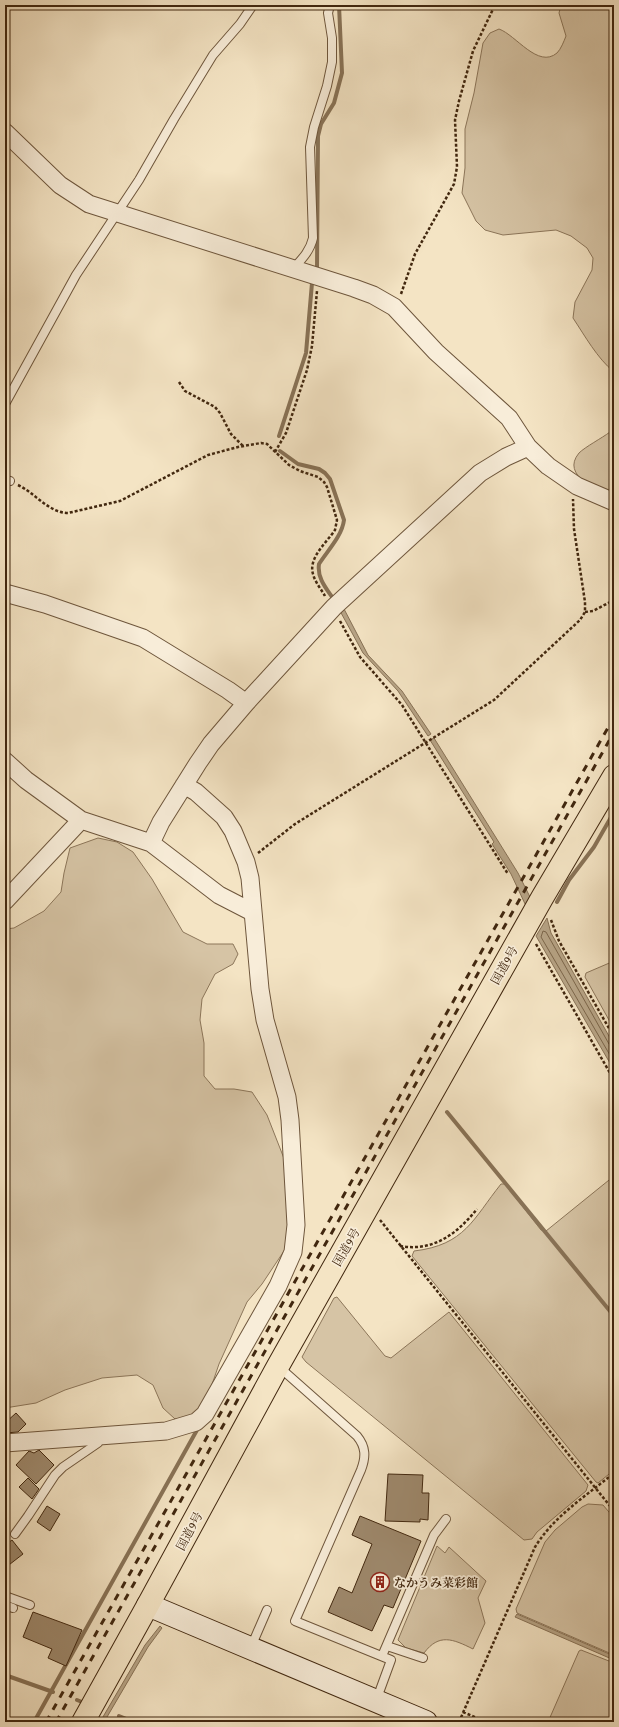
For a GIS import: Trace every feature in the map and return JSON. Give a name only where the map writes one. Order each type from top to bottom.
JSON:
[{"type":"highway","name":"国道9号","points":[[83,1722],[148,1606],[278,1366],[526,926],[611,786]]},
{"type":"street","points":[[5,132],[50,176],[69,192],[89,204],[373,295],[394,307],[436,352],[509,418],[528,447],[548,466],[577,486],[614,502]]},
{"type":"street","points":[[151,843],[161,822],[211,744],[246,703],[334,607],[480,473],[506,456],[528,447]]},
{"type":"street","points":[[5,593],[45,604],[143,638],[228,690],[246,703]]},
{"type":"street","points":[[5,761],[26,780],[81,820],[151,843],[219,895],[252,912]]},
{"type":"street","points":[[5,1443],[166,1431],[196,1422],[201,1419],[278,1286],[293,1252],[296,1225],[289,1113],[283,1079],[265,1020],[260,989],[250,878],[246,862],[233,832],[224,817],[196,792],[184,785]]},
{"type":"street","points":[[5,901],[81,820]]},
{"type":"street","points":[[148,1606],[426,1722]]},
{"type":"lane","points":[[5,404],[76,275],[116,213],[140,180],[177,113],[209,61],[240,24],[253,5]]},
{"type":"lane","points":[[293,269],[306,255],[313,238],[310,147],[316,119],[327,86],[332,62],[332,38],[328,13],[330,5]]},
{"type":"lane","points":[[278,1366],[362,1441],[365,1455],[361,1470],[295,1620],[392,1660],[376,1701]]},
{"type":"lane","points":[[15,1534],[55,1475],[63,1467],[98,1443],[101,1436]]},
{"type":"lane","points":[[382,1656],[434,1535],[446,1519]]},
{"type":"lane","points":[[5,1596],[30,1605]]},
{"type":"lane","points":[[250,1648],[267,1610]]},
{"type":"lane","points":[[387,1646],[423,1658]]},
{"type":"path","points":[[394,307],[403,290],[415,254],[454,184],[457,167],[455,120],[459,101],[473,51],[495,5]]},
{"type":"path","points":[[275,452],[286,433],[307,370],[312,346],[318,277]]},
{"type":"path","points":[[179,382],[185,391],[215,407],[220,413],[231,434],[243,446]]},
{"type":"path","points":[[8,481],[34,494],[52,509],[60,513],[68,513],[120,501],[208,455],[243,446],[261,443],[267,444],[289,465],[300,471],[318,477],[327,487],[337,520],[337,525],[335,530],[314,558],[312,565],[312,573],[326,598]]},
{"type":"path","points":[[246,862],[295,824],[494,700],[580,620],[584,612],[585,602],[574,522],[573,501],[577,486]]},
{"type":"path","points":[[5,518],[7,535],[5,543]]},
{"type":"path","points":[[584,612],[593,611],[614,600]]},
{"type":"path","points":[[337,616],[360,657],[402,705],[426,741],[508,874]]},
{"type":"path","points":[[542,898],[559,941],[614,1037]]},
{"type":"path","points":[[526,926],[614,1080]]},
{"type":"path","points":[[400,1246],[411,1248],[424,1247],[448,1237],[461,1228],[477,1209]]},
{"type":"path","points":[[381,1221],[614,1511]]},
{"type":"path","points":[[459,1722],[542,1534],[554,1522],[614,1473]]},
{"type":"path","points":[[463,1712],[486,1722]]},
{"type":"shaded area","points":[[561,5],[614,5],[614,372],[597,354],[573,318],[575,302],[592,270],[593,258],[587,248],[571,236],[556,230],[503,235],[485,230],[476,221],[462,193],[465,168],[465,129],[474,93],[483,43],[490,33],[499,29],[506,32],[535,54],[542,57],[550,57],[557,53],[566,36],[559,13]]},
{"type":"shaded area","points":[[614,431],[614,499],[591,487],[584,481],[574,469],[574,461],[579,453],[585,448]]},
{"type":"shaded area","points":[[98,838],[117,842],[133,852],[152,879],[183,932],[207,944],[233,944],[238,954],[233,964],[215,974],[202,999],[200,1020],[204,1043],[204,1076],[215,1089],[234,1089],[252,1092],[267,1115],[285,1161],[289,1218],[286,1248],[262,1284],[247,1302],[219,1364],[205,1405],[191,1417],[175,1419],[163,1408],[153,1385],[137,1375],[102,1378],[65,1390],[36,1403],[5,1408],[5,929],[14,928],[44,911],[61,892],[70,848]]},
{"type":"shaded area","points":[[614,961],[614,1029],[585,977],[586,973]]},
{"type":"shaded area","points":[[614,1176],[614,1470],[598,1483],[412,1256],[414,1251],[431,1248],[445,1243],[457,1236],[475,1219],[501,1184],[505,1184],[541,1230],[546,1231]]},
{"type":"shaded area","points":[[337,1297],[385,1356],[391,1358],[449,1312],[588,1485],[586,1491],[537,1532],[532,1539],[524,1540],[306,1362],[302,1357],[334,1298]]},
{"type":"shaded area","points":[[588,1504],[603,1505],[614,1518],[614,1655],[517,1613],[516,1609],[545,1542],[555,1530],[582,1507]]},
{"type":"shaded area","points":[[437,1546],[445,1553],[449,1547],[486,1581],[478,1598],[485,1623],[473,1649],[453,1641],[441,1640],[435,1643],[424,1653],[406,1648],[398,1640]]},
{"type":"shaded area","points":[[581,1650],[614,1663],[614,1722],[548,1722],[579,1651]]},
{"type":"water","points":[[343,607],[368,655],[402,691],[431,734],[428,736],[398,691],[363,653],[340,611]]},
{"type":"water","points":[[434,738],[518,873],[530,897],[526,906],[511,874],[492,844],[494,842],[430,740]]},
{"type":"water","points":[[547,918],[551,933],[614,1045],[614,1070],[536,936]]},
{"type":"water","points":[[517,1614],[614,1656],[614,1660],[515,1617]]},
{"type":"water","points":[[160,1626],[162,1628],[148,1647],[107,1717],[106,1722],[100,1722],[145,1645]]},
{"type":"building","points":[[16,1413],[26,1424],[18,1432],[5,1433],[5,1423]]},
{"type":"building","points":[[39,1450],[54,1465],[36,1484],[16,1465],[29,1451],[34,1453]]},
{"type":"building","points":[[388,1474],[423,1475],[422,1493],[429,1493],[428,1520],[420,1519],[420,1522],[385,1521]]},
{"type":"building","points":[[28,1478],[39,1489],[32,1499],[19,1487]]},
{"type":"building","points":[[47,1506],[60,1514],[50,1531],[37,1522]]},
{"type":"building","points":[[360,1516],[421,1541],[393,1608],[384,1605],[372,1631],[328,1612],[339,1587],[352,1593],[372,1544],[352,1535]]},
{"type":"building","points":[[12,1540],[23,1554],[5,1568],[5,1545]]},
{"type":"building","points":[[33,1612],[82,1630],[66,1666],[48,1658],[52,1649],[23,1637]]},
{"type":"waterway","points":[[317,268],[318,136],[321,124],[334,103],[342,73],[339,5]]},
{"type":"waterway","points":[[279,436],[306,353],[312,283]]},
{"type":"waterway","points":[[280,451],[298,464],[319,469],[330,479],[344,520],[341,532],[319,564],[320,578],[332,597]]},
{"type":"waterway","points":[[557,902],[569,880],[594,847],[614,812]]},
{"type":"waterway","points":[[447,1112],[614,1316]]},
{"type":"waterway","points":[[34,1722],[197,1430]]},
{"type":"waterway","points":[[5,1675],[53,1692]]},
{"type":"waterway","points":[[77,1700],[82,1702]]},
{"type":"waterway","points":[[119,1716],[134,1722]]},
{"type":"railway","points":[[46,1722],[614,717]]},
{"type":"railway","points":[[56,1722],[614,732]]},
{"type":"place","name":"なかうみ菜彩館","points":[[380,1582]]}]
